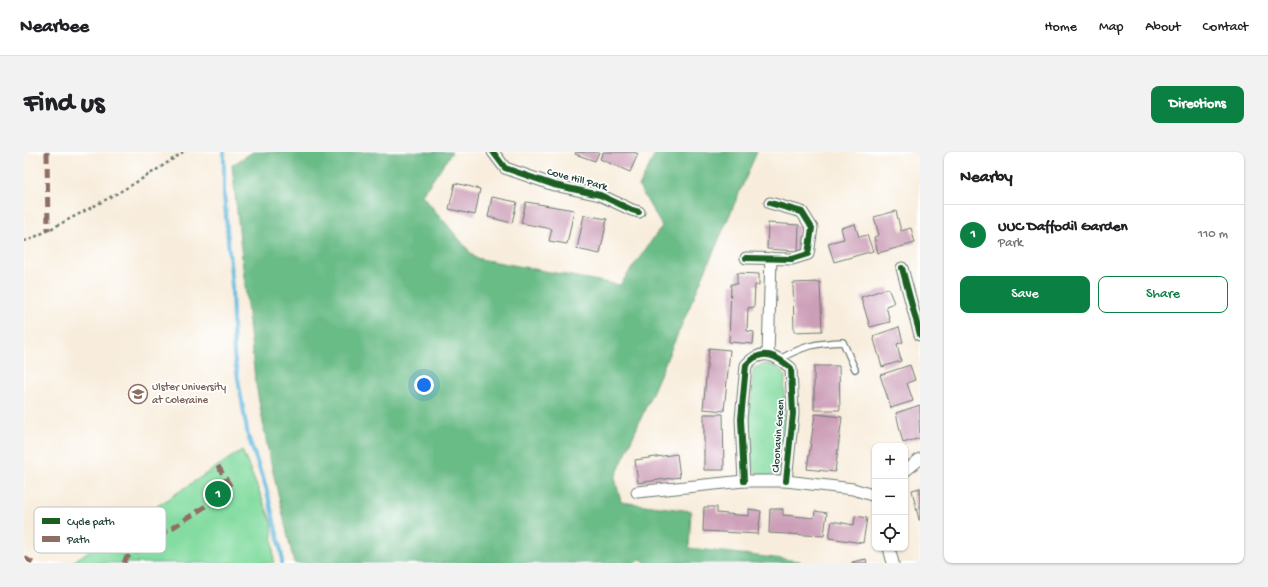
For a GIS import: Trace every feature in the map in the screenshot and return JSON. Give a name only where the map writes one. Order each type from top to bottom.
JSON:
[{"type":"street","name":"Cove Hill Park","points":[[494,152],[505,168],[554,185],[600,195],[639,212]]},
{"type":"street","points":[[746,258],[792,259],[808,254],[812,228],[802,212],[770,203]]},
{"type":"street","points":[[768,354],[771,258]]},
{"type":"street","points":[[902,268],[920,335]]},
{"type":"street","points":[[744,481],[741,419],[746,365],[756,356],[768,354],[780,359]]},
{"type":"street","name":"Cloonavin Green","points":[[780,359],[791,368],[793,414],[786,481]]},
{"type":"street","points":[[908,469],[920,459]]},
{"type":"street","name":"Cloonavin Green","points":[[637,492],[744,481],[786,481],[853,489],[872,495]]},
{"type":"street","points":[[890,551],[893,563]]},
{"type":"lane","points":[[780,359],[796,350],[821,343],[843,342],[856,369]]},
{"type":"path","points":[[24,241],[31,239],[99,204],[163,166],[183,152]]},
{"type":"green space","points":[[253,152],[452,152],[422,195],[475,258],[620,285],[662,226],[639,187],[656,152],[757,152],[615,478],[621,502],[691,511],[689,548],[800,561],[800,563],[646,563],[641,559],[635,563],[294,563],[268,450],[255,379],[232,165]]},
{"type":"green space","points":[[764,364],[777,367],[785,375],[782,467],[769,477],[757,475],[747,455],[753,369]]},
{"type":"green space","points":[[242,450],[272,523],[274,563],[71,563],[86,553],[166,553],[166,507],[156,507]]},
{"type":"building","points":[[576,152],[599,152],[595,161],[575,154]]},
{"type":"building","points":[[603,152],[634,152],[638,154],[630,172],[600,159]]},
{"type":"building","points":[[455,183],[480,189],[475,215],[449,209]]},
{"type":"building","points":[[492,197],[517,202],[512,223],[488,217]]},
{"type":"building","points":[[526,202],[574,210],[567,244],[549,241],[552,229],[521,223]]},
{"type":"building","points":[[896,211],[901,231],[911,228],[915,243],[878,253],[874,237],[879,235],[874,217]]},
{"type":"building","points":[[584,215],[607,219],[600,254],[577,249]]},
{"type":"building","points":[[768,223],[799,225],[798,251],[767,249]]},
{"type":"building","points":[[855,224],[859,237],[867,235],[873,251],[834,262],[828,243],[844,239],[841,228]]},
{"type":"building","points":[[737,273],[759,274],[759,285],[755,285],[754,307],[748,308],[747,331],[754,332],[753,344],[729,342],[731,284],[737,284]]},
{"type":"building","points":[[820,282],[822,331],[794,332],[793,283]]},
{"type":"building","points":[[888,288],[894,303],[886,306],[890,322],[870,327],[861,297]]},
{"type":"building","points":[[899,327],[903,342],[897,344],[901,361],[882,367],[873,336]]},
{"type":"building","points":[[709,348],[730,350],[724,411],[703,409]]},
{"type":"building","points":[[910,365],[915,380],[907,383],[913,401],[891,408],[880,375]]},
{"type":"building","points":[[814,366],[839,366],[840,410],[814,410]]},
{"type":"building","points":[[920,405],[920,438],[903,443],[896,413]]},
{"type":"building","points":[[704,414],[723,414],[724,470],[704,470]]},
{"type":"building","points":[[815,414],[842,417],[835,472],[807,469]]},
{"type":"building","points":[[677,454],[680,477],[638,483],[635,460]]},
{"type":"building","points":[[920,488],[920,520],[919,520],[912,490]]},
{"type":"building","points":[[704,507],[717,507],[717,513],[749,516],[749,509],[761,511],[758,534],[703,531]]},
{"type":"building","points":[[770,509],[783,509],[783,515],[814,518],[815,511],[827,513],[824,536],[769,533]]},
{"type":"building","points":[[855,516],[867,518],[863,543],[829,538],[832,521],[854,525]]},
{"type":"building","points":[[866,559],[867,563],[852,563],[852,562]]},
{"type":"waterway","points":[[224,152],[224,193],[232,287],[234,356],[248,436],[266,487],[282,555],[282,563]]},
{"type":"marked path","points":[[47,152],[48,230]]},
{"type":"marked path","points":[[166,532],[232,489],[218,466]]},
{"type":"marked path","points":[[124,563],[126,558],[134,553]]},
{"type":"marked path","points":[[24,558],[33,563]]},
{"type":"cycle path","points":[[493,152],[505,168],[554,185],[600,195],[639,212]]},
{"type":"cycle path","points":[[746,258],[792,259],[808,254],[812,228],[802,212],[770,203]]},
{"type":"cycle path","points":[[902,268],[920,335]]},
{"type":"cycle path","points":[[744,481],[741,419],[746,365],[751,360],[761,355],[770,355],[775,357],[791,368],[793,414],[786,481]]},
{"type":"place","name":"Ulster University at Coleraine","points":[[138,394]]},
{"type":"place","name":"UUC Daffodil Garden","points":[[218,494]]}]
